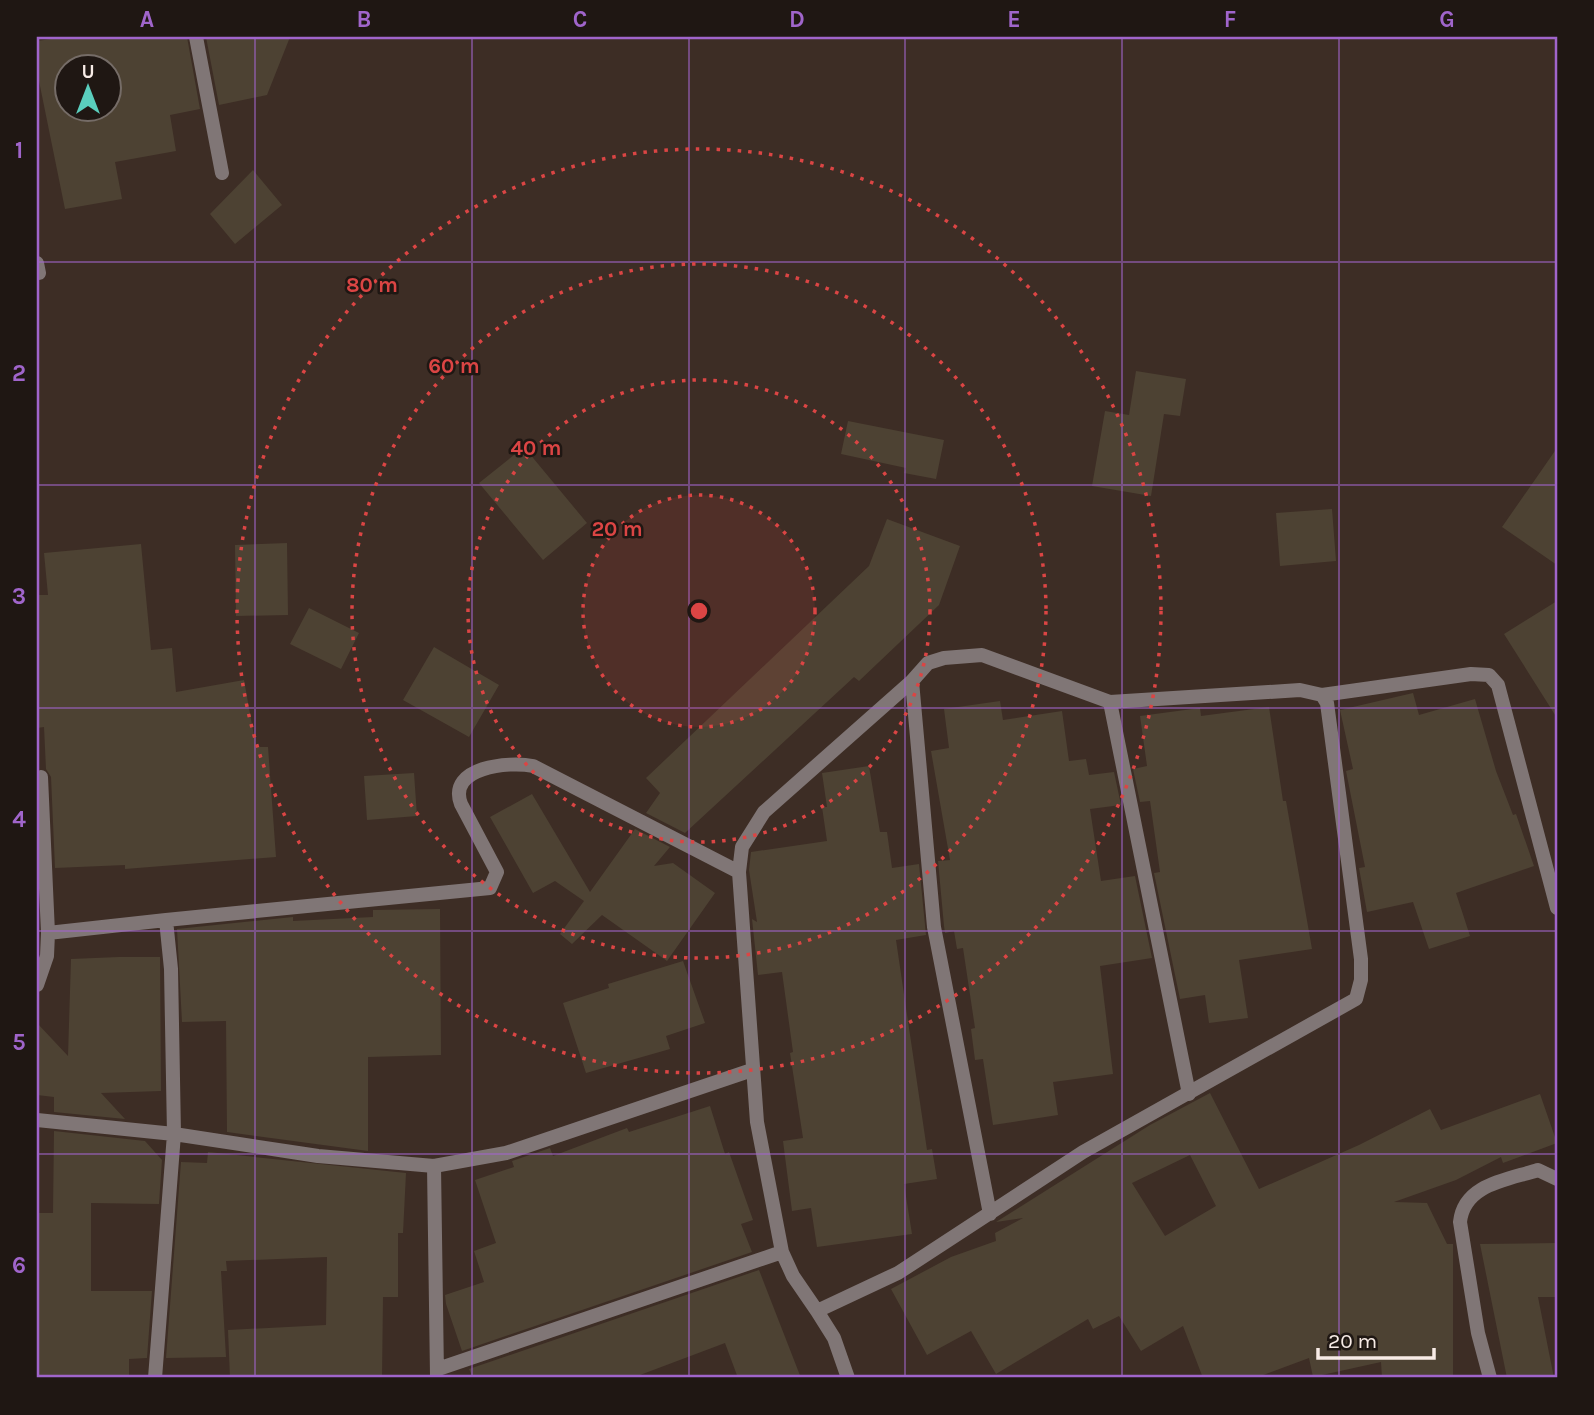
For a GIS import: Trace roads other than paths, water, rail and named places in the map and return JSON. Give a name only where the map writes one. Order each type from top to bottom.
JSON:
[{"type":"street","points":[[196,37],[222,173]]},
{"type":"street","points":[[848,1378],[834,1338],[793,1276],[782,1252],[757,1122],[739,872],[743,848],[764,812],[912,681],[928,663],[944,658],[982,655],[1111,702],[1300,690],[1322,695],[1471,674],[1489,675],[1498,685],[1557,908]]},
{"type":"street","points":[[912,681],[934,927],[990,1214]]},
{"type":"street","points":[[817,1311],[898,1273],[1083,1152],[1356,999],[1361,980],[1361,959],[1327,703],[1322,695]]},
{"type":"street","points":[[1111,702],[1189,1094]]},
{"type":"street","points":[[48,933],[490,888],[497,872],[461,804],[458,796],[460,783],[466,775],[515,762],[533,766],[739,872]]},
{"type":"street","points":[[37,985],[47,956],[48,933],[41,777]]},
{"type":"street","points":[[155,1378],[174,1135],[170,969],[166,920]]},
{"type":"street","points":[[37,1120],[174,1135],[318,1156],[434,1166],[506,1153],[752,1070]]},
{"type":"street","points":[[434,1166],[437,1374],[782,1252]]},
{"type":"street","points":[[1490,1378],[1476,1319],[1461,1222],[1462,1208],[1468,1198],[1480,1189],[1538,1170],[1557,1179]]}]
